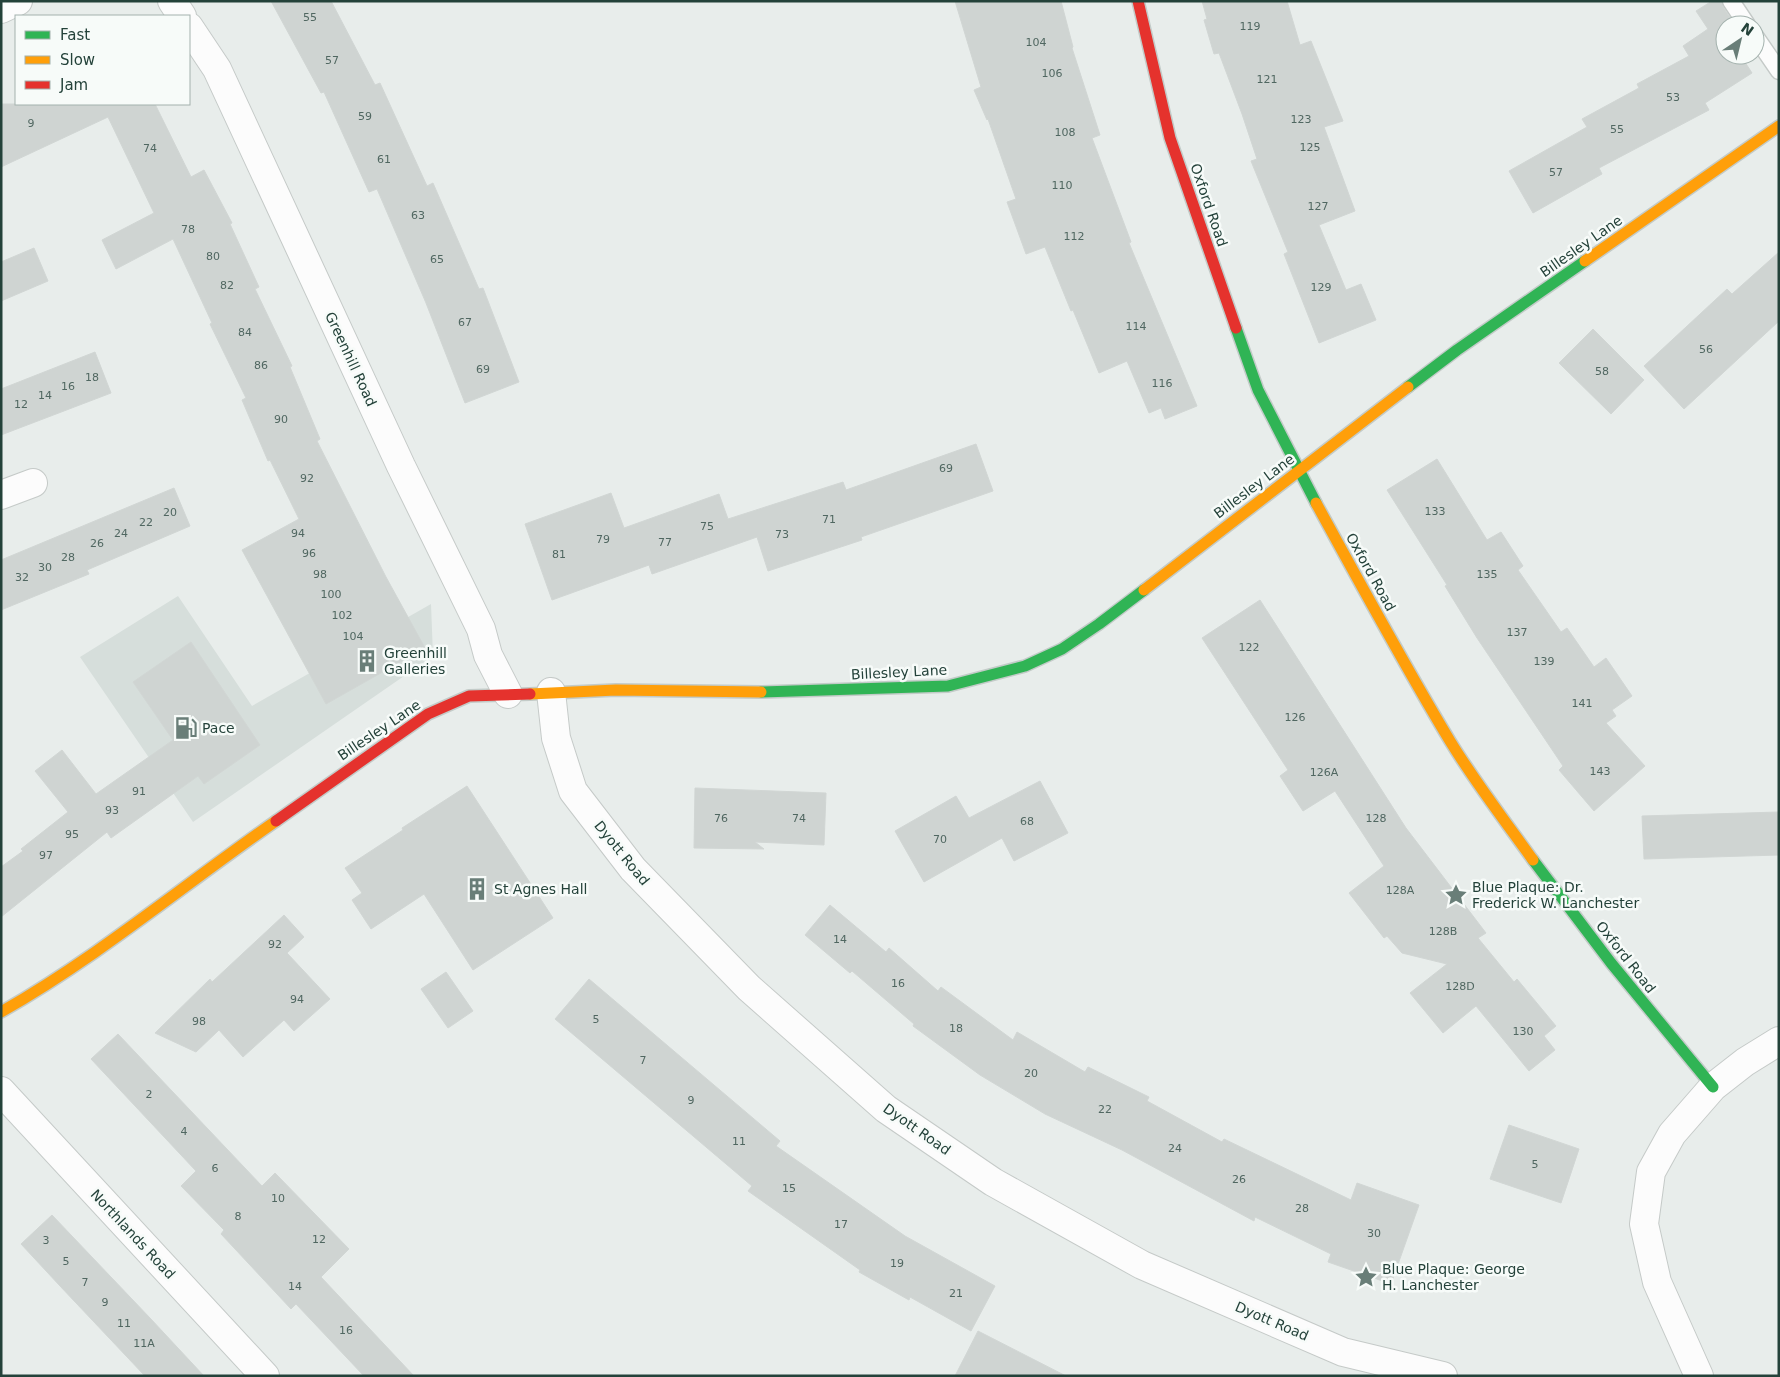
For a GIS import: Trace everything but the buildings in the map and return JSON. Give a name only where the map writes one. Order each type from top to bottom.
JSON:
[{"type":"street","points":[[1,9],[18,1]]},
{"type":"street","points":[[172,1],[181,15]]},
{"type":"street","name":"Oxford Road","points":[[1138,1],[1170,138],[1258,390],[1299,471],[1384,626],[1451,742],[1506,822],[1611,963],[1713,1087]]},
{"type":"street","name":"Greenhill Road","points":[[190,28],[217,69],[401,466],[481,629],[488,655],[508,694]]},
{"type":"street","name":"Billesley Lane","points":[[1,1012],[101,946],[428,714],[469,696],[616,690],[742,693],[948,686],[1025,666],[1062,649],[1099,624],[1457,350],[1779,126]]},
{"type":"street","points":[[1,495],[33,483]]},
{"type":"street","name":"Dyott Road","points":[[551,692],[556,738],[574,791],[633,869],[749,988],[886,1109],[993,1182],[1142,1265],[1343,1352],[1443,1376]]},
{"type":"street","points":[[1699,1376],[1657,1282],[1644,1224],[1651,1172],[1672,1134],[1713,1087],[1745,1062],[1779,1041]]},
{"type":"street","name":"Northlands Road","points":[[1,1091],[265,1376]]},
{"type":"lane","points":[[1731,1],[1740,15]]},
{"type":"lane","points":[[1765,51],[1779,71]]},
{"type":"shaded area","points":[[178,596],[252,706],[431,604],[433,656],[193,822],[80,657]]},
{"type":"traffic: fast","points":[[1408,387],[1457,350],[1585,261]]},
{"type":"traffic: fast","points":[[1236,328],[1258,390],[1316,503]]},
{"type":"traffic: fast","points":[[761,692],[948,686],[1025,666],[1062,649],[1144,590]]},
{"type":"traffic: fast","points":[[1533,860],[1611,963],[1713,1087]]},
{"type":"traffic: slow","points":[[1585,261],[1779,126]]},
{"type":"traffic: slow","points":[[1144,590],[1408,387]]},
{"type":"traffic: slow","points":[[1316,503],[1450,741],[1533,860]]},
{"type":"traffic: slow","points":[[530,694],[616,690],[761,692]]},
{"type":"traffic: slow","points":[[1,1012],[37,991],[107,944],[276,821]]},
{"type":"traffic: jam","points":[[1138,1],[1170,138],[1236,328]]},
{"type":"traffic: jam","points":[[276,821],[428,714],[469,696],[530,694]]},
{"type":"place","name":"Greenhill Galleries","points":[[367,661]]},
{"type":"place","name":"Pace","points":[[186,728]]},
{"type":"place","name":"St Agnes Hall","points":[[477,889]]},
{"type":"place","name":"Blue Plaque: Dr. Frederick W. Lanchester","points":[[1456,895]]},
{"type":"place","name":"Blue Plaque: George H. Lanchester","points":[[1366,1277]]}]
